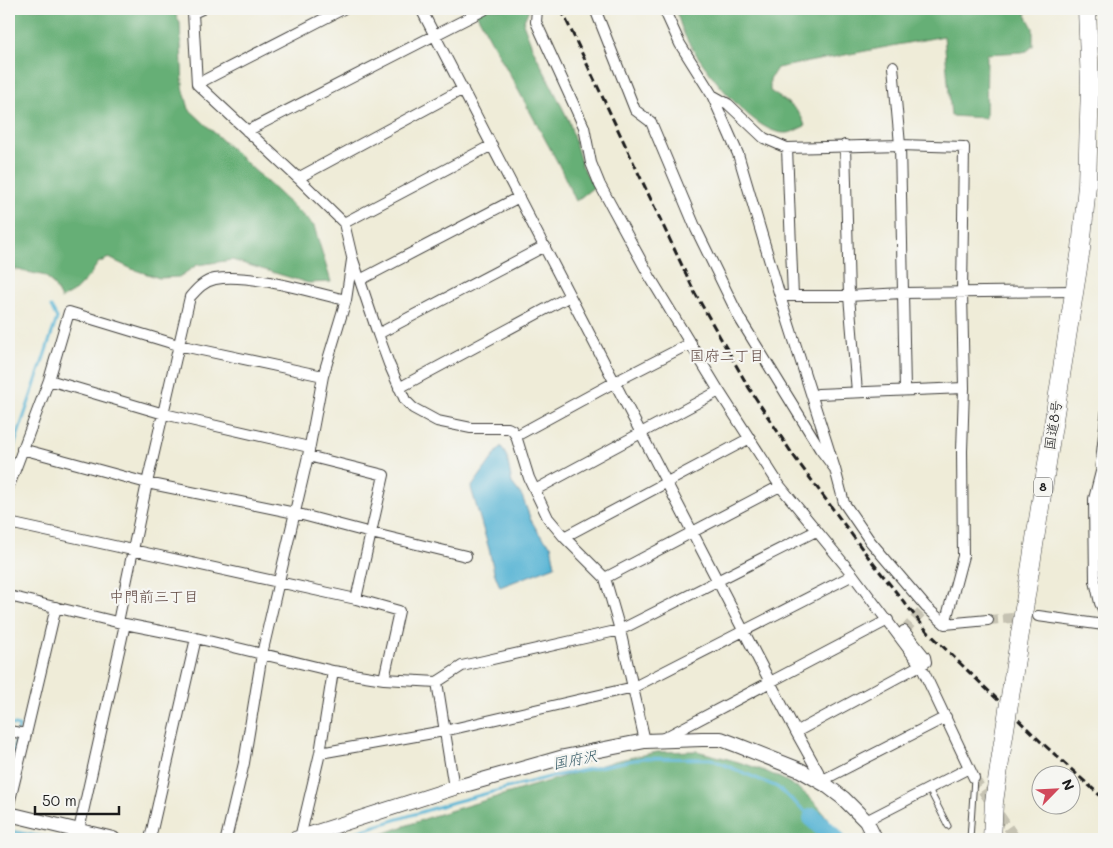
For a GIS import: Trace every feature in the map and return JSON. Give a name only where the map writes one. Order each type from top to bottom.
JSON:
[{"type":"highway","name":"国道8号","points":[[992,839],[994,802],[1001,755],[1075,291],[1097,85],[1088,9]]},
{"type":"street","points":[[197,84],[343,9]]},
{"type":"street","points":[[422,9],[796,732],[825,783]]},
{"type":"street","points":[[537,9],[536,22],[584,127],[591,163],[600,185],[650,278],[780,486],[853,575],[921,666],[974,778]]},
{"type":"street","points":[[595,9],[635,110],[651,122],[696,229],[740,320],[820,449],[836,469]]},
{"type":"street","points":[[664,9],[680,44],[712,95],[738,154],[780,296],[836,469],[844,503],[870,541],[926,607],[944,624],[988,620]]},
{"type":"street","points":[[195,10],[197,84],[344,223],[352,257],[378,334],[405,400],[413,408],[437,421],[471,428],[508,428],[512,430],[516,436],[529,478],[548,518],[605,578],[634,687],[645,741]]},
{"type":"street","points":[[247,131],[484,10]]},
{"type":"street","points":[[893,66],[900,145],[902,293],[906,390]]},
{"type":"street","points":[[298,178],[463,89]]},
{"type":"street","points":[[712,95],[728,104],[764,138],[787,148],[846,145],[964,147],[962,292],[964,388],[962,451],[963,556],[944,624]]},
{"type":"street","points":[[344,223],[492,145]]},
{"type":"street","points":[[846,145],[849,296],[857,392]]},
{"type":"street","points":[[787,148],[793,296]]},
{"type":"street","points":[[360,280],[519,197]]},
{"type":"street","points":[[378,334],[545,246]]},
{"type":"street","points":[[226,839],[244,763],[262,654],[295,513],[323,376],[346,300],[352,257]]},
{"type":"street","points":[[79,830],[147,483],[190,297],[204,283],[214,279],[249,278],[346,300]]},
{"type":"street","points":[[780,296],[1075,291]]},
{"type":"street","points":[[399,388],[570,296]]},
{"type":"street","points":[[9,486],[49,380],[70,312],[178,345],[323,376]]},
{"type":"street","points":[[516,436],[691,343]]},
{"type":"street","points":[[49,380],[164,414],[308,452],[384,476],[356,599]]},
{"type":"street","points":[[818,394],[964,388]]},
{"type":"street","points":[[535,490],[719,391]]},
{"type":"street","points":[[564,537],[750,438]]},
{"type":"street","points":[[22,449],[147,483],[295,513],[466,556]]},
{"type":"street","points":[[1104,460],[1094,499],[1095,582],[1104,611]]},
{"type":"street","points":[[605,578],[780,486]]},
{"type":"street","points":[[9,523],[356,599],[399,611],[384,679]]},
{"type":"street","points":[[9,596],[334,671],[384,679],[437,682],[462,666],[620,630],[816,531]]},
{"type":"street","points":[[320,753],[444,730],[634,687],[853,575]]},
{"type":"street","points":[[9,804],[56,607]]},
{"type":"street","points":[[1038,616],[1104,625]]},
{"type":"street","points":[[662,739],[888,620]]},
{"type":"street","points":[[796,732],[926,662],[904,631]]},
{"type":"street","points":[[150,839],[196,638]]},
{"type":"street","points":[[298,838],[320,753],[334,671]]},
{"type":"street","points":[[437,682],[454,788]]},
{"type":"street","points":[[825,783],[946,716]]},
{"type":"street","points":[[9,731],[26,734]]},
{"type":"street","points":[[298,838],[454,788],[564,757],[662,739],[720,740],[738,744],[800,770],[825,783],[844,798],[866,821],[875,839]]},
{"type":"street","points":[[866,821],[969,768]]},
{"type":"street","points":[[9,814],[113,839]]},
{"type":"lane","points":[[1094,499],[1104,412]]},
{"type":"lane","points":[[970,839],[974,778]]},
{"type":"lane","points":[[929,789],[948,826]]},
{"type":"green space","points":[[9,9],[173,9],[180,23],[183,87],[189,109],[314,226],[331,282],[308,283],[232,260],[197,265],[179,277],[159,278],[132,269],[109,258],[98,263],[76,290],[61,299],[55,287],[46,276],[9,268]]},
{"type":"green space","points":[[474,9],[529,9],[523,23],[533,49],[569,121],[582,166],[594,187],[576,201],[558,163]]},
{"type":"green space","points":[[676,9],[1026,9],[1026,15],[1033,28],[1033,46],[1027,51],[1022,52],[987,54],[986,118],[951,116],[944,36],[777,68],[770,79],[770,91],[800,114],[805,126],[787,133],[774,131],[760,124],[731,98],[695,53],[682,30]]},
{"type":"green space","points":[[1104,464],[1104,590],[1101,564]]},
{"type":"green space","points":[[696,751],[756,768],[784,780],[809,797],[827,817],[842,839],[368,839],[433,816],[615,761],[657,752]]},
{"type":"water","points":[[501,446],[507,457],[512,483],[522,496],[531,520],[540,535],[551,545],[555,566],[500,587],[494,572],[471,488]]},
{"type":"waterway","name":"国府沢","points":[[9,461],[57,318],[51,307]]},
{"type":"waterway","name":"国府沢","points":[[9,724],[19,726],[9,772]]},
{"type":"waterway","name":"国府沢","points":[[333,839],[454,802],[549,777],[644,758],[711,759],[777,787],[813,818]]},
{"type":"waterway","points":[[813,818],[835,839]]},
{"type":"waterway","name":"国府沢","points":[[9,831],[55,839]]},
{"type":"tunnel","points":[[904,631],[926,607]]},
{"type":"tunnel","points":[[988,620],[1027,617]]},
{"type":"tunnel","points":[[974,778],[1016,839]]},
{"type":"railway","points":[[561,9],[695,293],[749,388],[793,455],[869,558],[927,631],[1040,741],[1104,799]]},
{"type":"district","name":"国府二丁目","points":[[727,356]]},
{"type":"district","name":"中門前三丁目","points":[[154,597]]}]
